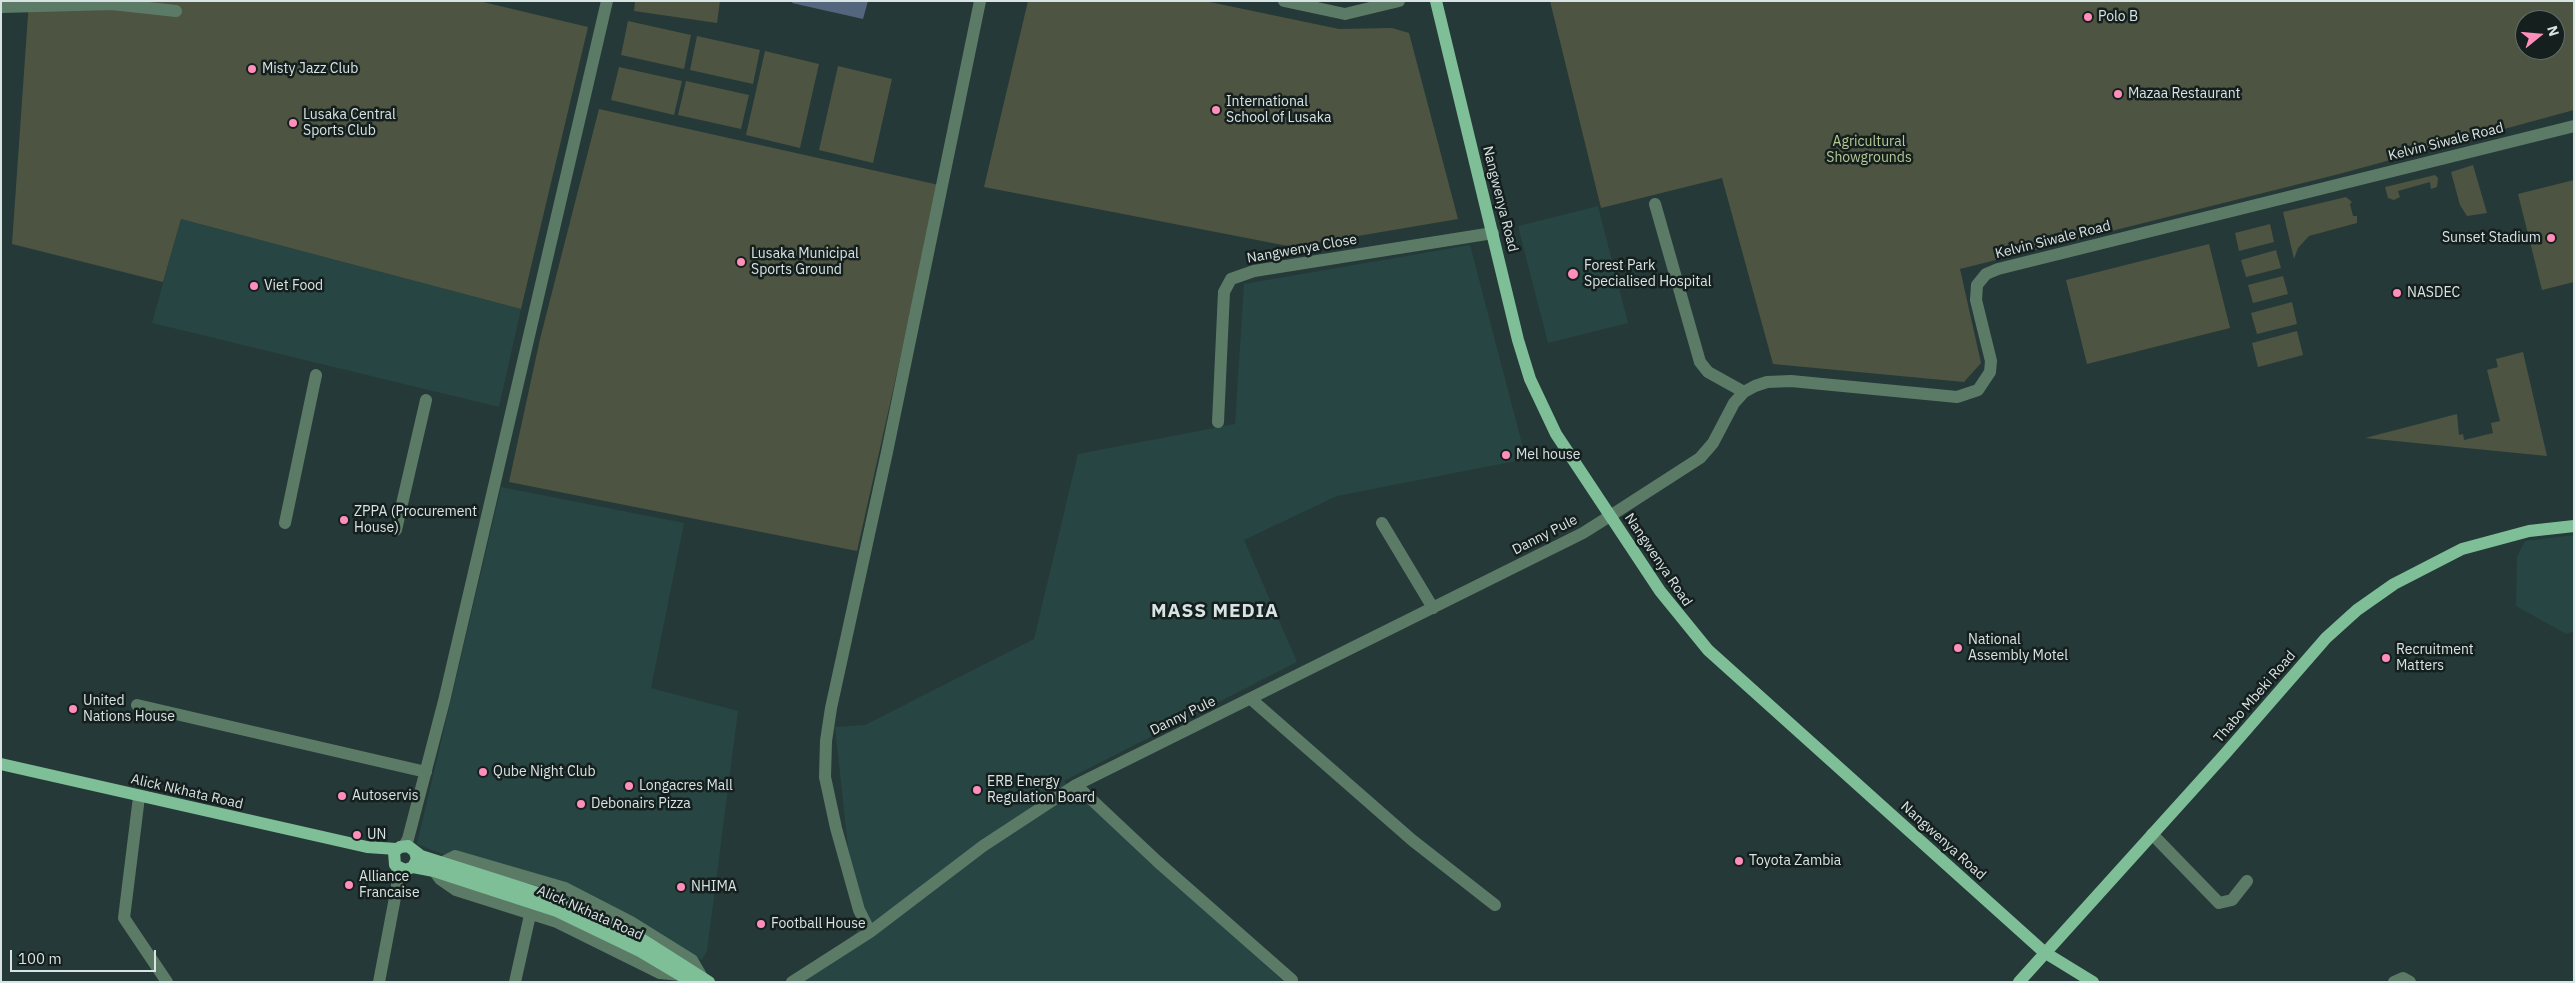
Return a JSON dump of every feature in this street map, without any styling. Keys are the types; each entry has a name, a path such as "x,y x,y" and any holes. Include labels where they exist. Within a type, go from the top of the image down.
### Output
{"main road":[{"name":"Nangwenya Road","path":"1436,1 1522,353 1542,407 1556,434 1660,591 1683,622 1708,650 2044,952 2093,982"},
{"name":"Thabo Mbeki Road","path":"2019,982 2326,638 2356,610 2394,584 2462,549 2529,531 2574,526"},
{"name":"Alick Nkhata Road","path":"1,764 367,847 407,847 439,867"},
{"name":"Alick Nkhata Road","path":"367,847 403,866 439,867 477,878 557,911 582,917 643,940 697,979"},
{"path":"407,847 417,859 403,866 393,856 407,847"},
{"name":"Alick Nkhata Road","path":"582,917 640,951 697,979"}],"street":[{"path":"407,847 511,419 606,1"},
{"path":"870,932 859,910 836,828 825,777 826,741 831,708 887,452 980,1"},
{"path":"1284,1 1345,14 1399,1"},
{"path":"1,7 112,4 176,11"},
{"name":"Kelvin Siwale Road","path":"1744,392 1755,386 1780,381 1957,397 1970,394 1978,390 1990,372 1991,361 1976,300 1977,285 1986,274 2007,267 2574,126"},
{"path":"1610,516 1700,458 1708,450 1734,403 1744,392 1708,372 1700,362 1655,204"},
{"name":"Nangwenya Close","path":"1218,422 1224,292 1231,279 1254,271 1493,233"},
{"path":"285,522 316,375"},
{"path":"396,530 426,400"},
{"name":"Danny Pule","path":"792,982 870,932 983,846 1076,786 1583,533 1610,516"},
{"path":"1382,523 1434,608"},
{"path":"1251,699 1412,840 1494,905"},
{"path":"137,706 426,772"},
{"path":"1076,786 1158,862 1292,980"},
{"path":"139,796 124,918 167,982"},
{"path":"2152,834 2219,903 2232,900 2247,881"},
{"name":"Alick Nkhata Road","path":"439,867 455,856 565,888 631,922 692,960 697,979"},
{"path":"379,982 397,887 403,866"},
{"path":"439,867 440,879 456,890 556,922 660,973 697,979"},
{"path":"515,982 530,913 540,880"},
{"path":"2394,982 2403,978 2410,982"}],"shaded area":[{"path":"793,1 868,1 863,19 792,3"},
{"name":"Forest Park Specialised Hospital","path":"1598,206 1628,323 1548,343 1518,226"},
{"path":"181,219 521,309 499,407 152,323"},
{"path":"1470,245 1526,459 1337,496 1244,540 1297,662 1064,781 1284,982 804,982 857,932 835,727 865,725 1034,639 1078,454 1235,424 1244,284"},
{"path":"501,487 684,523 651,688 738,711 707,951 702,960 619,924 417,844"},
{"path":"2574,535 2574,631 2566,634 2516,606 2517,557 2525,541"}],"green space":[{"name":"Lusaka Central Sports Club","path":"29,1 479,1 588,27 521,309 181,219 163,282 12,244"},
{"path":"635,1 720,1 717,23 634,11"},
{"name":"International School of Lusaka","path":"1028,1 1205,1 1339,29 1392,28 1409,33 1458,219 1293,247 984,187"},
{"name":"Agricultural Showgrounds","path":"1550,1 2574,1 2574,110 2339,174 1960,269 1981,363 1964,382 1773,364 1722,178 1601,208"},
{"path":"628,21 691,35 684,69 621,55"},
{"path":"697,36 760,50 753,84 690,70"},
{"path":"765,51 819,64 800,148 746,135"},
{"path":"838,66 892,79 873,163 819,150"},
{"path":"619,67 682,81 674,115 611,100"},
{"path":"686,81 749,95 741,129 678,115"},
{"name":"Lusaka Municipal Sports Ground","path":"599,109 939,185 857,551 509,482 540,339"},
{"path":"2473,165 2487,213 2467,216 2460,205 2451,172"},
{"path":"2435,175 2438,178 2437,187 2431,189 2430,182 2398,191 2400,197 2394,200 2388,198 2385,187"},
{"name":"Sunset Stadium","path":"2574,180 2574,282 2542,290 2518,194"},
{"path":"2346,197 2352,202 2350,204 2353,216 2357,216 2357,223 2309,236 2298,248 2294,259 2283,212"},
{"path":"2270,224 2274,242 2239,251 2235,233"},
{"path":"2209,244 2230,328 2087,364 2066,280"},
{"path":"2276,250 2281,268 2246,277 2241,260"},
{"path":"2283,276 2288,294 2253,303 2248,285"},
{"path":"2292,302 2297,324 2257,334 2251,313"},
{"path":"2297,331 2303,355 2258,367 2252,343"},
{"path":"2523,352 2547,456 2365,438 2457,414 2459,435 2463,434 2464,440 2493,433 2491,423 2500,421 2487,370 2498,367 2496,359"}],"place":[{"name":"Polo B","path":"2088,17"},
{"name":"Misty Jazz Club","path":"252,69"},
{"name":"Mazaa Restaurant","path":"2118,94"},
{"name":"International School of Lusaka","path":"1216,110"},
{"name":"Lusaka Central Sports Club","path":"293,123"},
{"name":"Sunset Stadium","path":"2551,238"},
{"name":"Lusaka Municipal Sports Ground","path":"741,262"},
{"name":"Forest Park Specialised Hospital","path":"1573,274"},
{"name":"Viet Food","path":"254,286"},
{"name":"NASDEC","path":"2397,293"},
{"name":"Mel house","path":"1506,455"},
{"name":"ZPPA (Procurement House)","path":"344,520"},
{"name":"National Assembly Motel","path":"1958,648"},
{"name":"Recruitment Matters","path":"2386,658"},
{"name":"United Nations House","path":"73,709"},
{"name":"Qube Night Club","path":"483,772"},
{"name":"Longacres Mall","path":"629,786"},
{"name":"ERB Energy Regulation Board","path":"977,790"},
{"name":"Autoservis","path":"342,796"},
{"name":"Debonairs Pizza","path":"581,804"},
{"name":"UN","path":"357,835"},
{"name":"Toyota Zambia","path":"1739,861"},
{"name":"Alliance Francaise","path":"349,885"},
{"name":"NHIMA","path":"681,887"},
{"name":"Football House","path":"761,924"}],"district":[{"name":"MASS MEDIA","path":"1215,612"}]}
